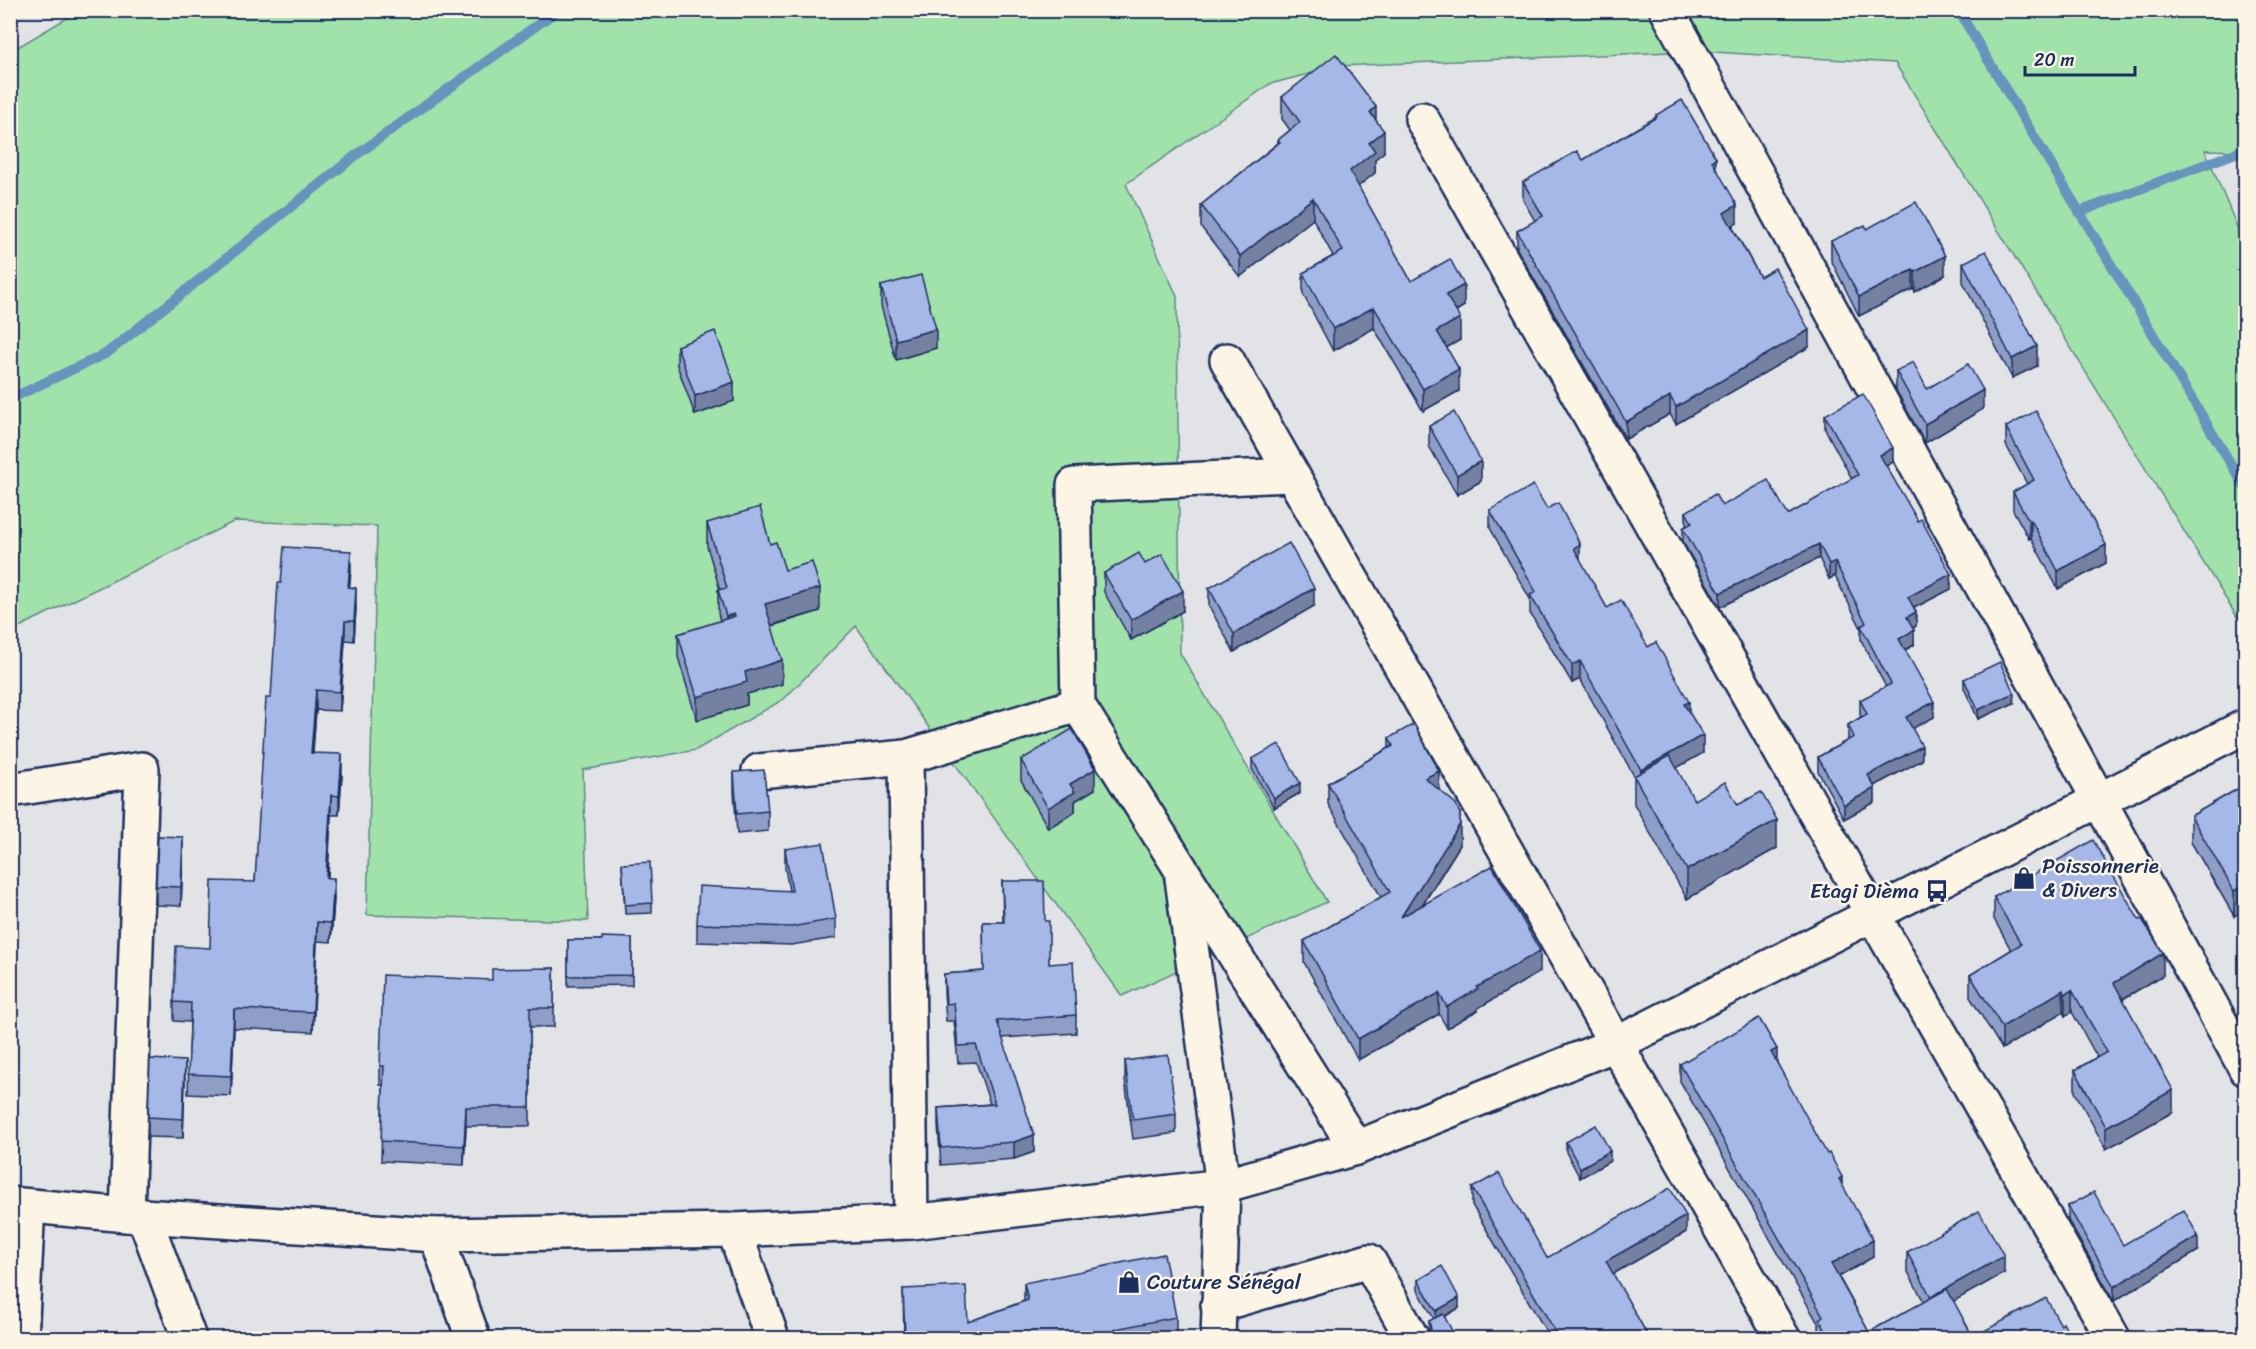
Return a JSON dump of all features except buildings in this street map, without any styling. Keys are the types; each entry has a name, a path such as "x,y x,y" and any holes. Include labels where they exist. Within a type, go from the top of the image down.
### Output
{"street":[{"path":"1667,10 2246,1069"},
{"path":"1422,119 2113,1338"},
{"path":"1227,360 1783,1338"},
{"path":"1292,475 1074,485 1078,705 1356,1148"},
{"path":"759,771 906,757 1078,705"},
{"path":"21,1338 19,1205 136,1216 435,1235 734,1230 911,1222 1223,1186 1356,1148 1616,1044 2246,726"},
{"path":"906,757 911,1222"},
{"path":"10,790 142,769 136,1216 189,1338"},
{"path":"1180,868 1223,1186 1218,1338"},
{"path":"734,1230 772,1338"},
{"path":"435,1235 473,1338"},
{"path":"1218,1305 1369,1261 1412,1338"}],"green space":[{"path":"79,11 2245,11 2245,151 2205,150 2245,246 2246,612 2237,617 1895,63 1697,51 1339,66 1270,84 1126,184 1177,296 1180,653 1327,902 1122,996 856,626 784,699 696,750 583,770 588,921 367,915 377,526 235,521 11,631 11,51"}],"waterway":[{"path":"10,399 107,353 355,156 558,10"},
{"path":"1958,10 2246,489"},
{"path":"2079,212 2246,149"}],"place":[{"name":"Poissonnerie & Divers","path":"2024,878"},
{"name":"Etagi Dièma","path":"1937,891"},
{"name":"Couture Sénégal","path":"1129,1282"}]}
